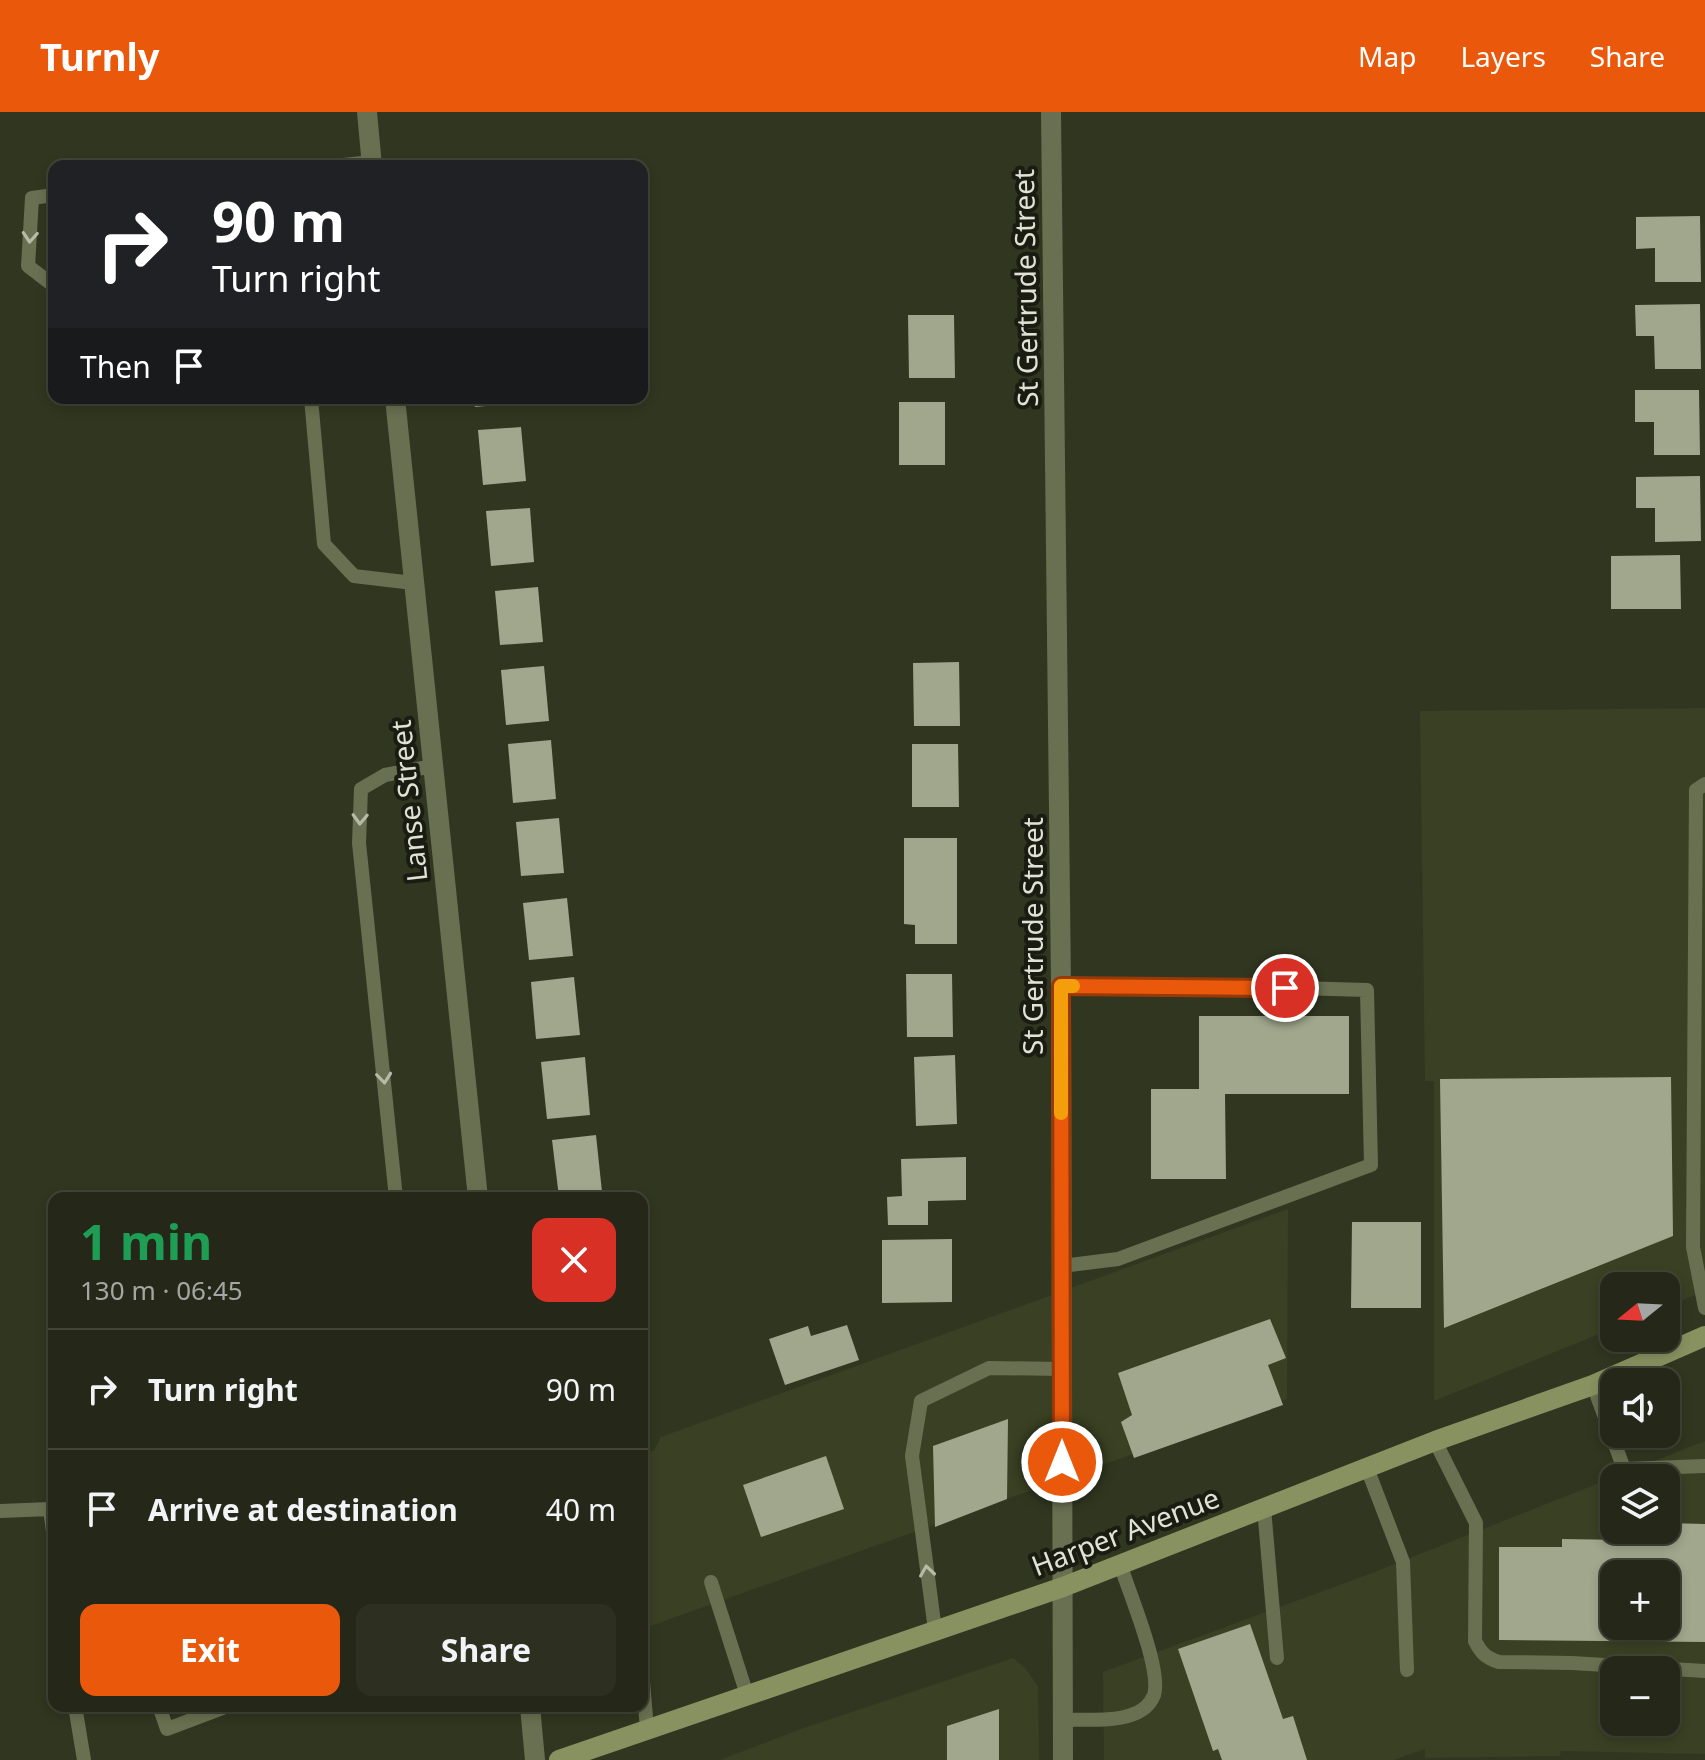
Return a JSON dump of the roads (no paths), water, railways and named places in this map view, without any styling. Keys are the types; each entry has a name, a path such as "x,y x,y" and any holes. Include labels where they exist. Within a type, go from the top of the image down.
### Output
{"main road":[{"name":"Harper Avenue","path":"559,1760 1063,1587 1435,1441 1593,1385 1705,1336"}],"street":[{"path":"367,112 372,160"},
{"name":"St Gertrude Street","path":"1051,112 1061,986 1063,1760"},
{"name":"Lanse Street","path":"396,404 477,1192"},
{"path":"531,1712 535,1760"}],"lane":[{"path":"48,196 32,198 28,266 48,281"},
{"path":"312,404 324,544 354,576 413,583"},
{"path":"395,1192 359,843 361,789 385,775 433,766"},
{"path":"1705,784 1696,790 1700,1043 1693,1247 1705,1308"},
{"path":"1061,986 1367,990 1371,1165 1118,1259 1062,1266"},
{"path":"935,1630 912,1456 921,1401 989,1368 1062,1369"},
{"path":"1593,1385 1624,1469 1705,1466"},
{"path":"1435,1441 1476,1523 1475,1641 1488,1659 1705,1671"},
{"path":"1367,1468 1403,1562 1407,1670"},
{"path":"1264,1508 1277,1658"},
{"path":"0,1511 48,1509"},
{"path":"1063,1720 1130,1716 1145,1708 1154,1695 1155,1675 1151,1657 1120,1564"},
{"path":"711,1582 747,1695"},
{"path":"76,1712 84,1760"},
{"path":"161,1712 167,1729 212,1712"},
{"path":"646,1712 647,1729"}]}
